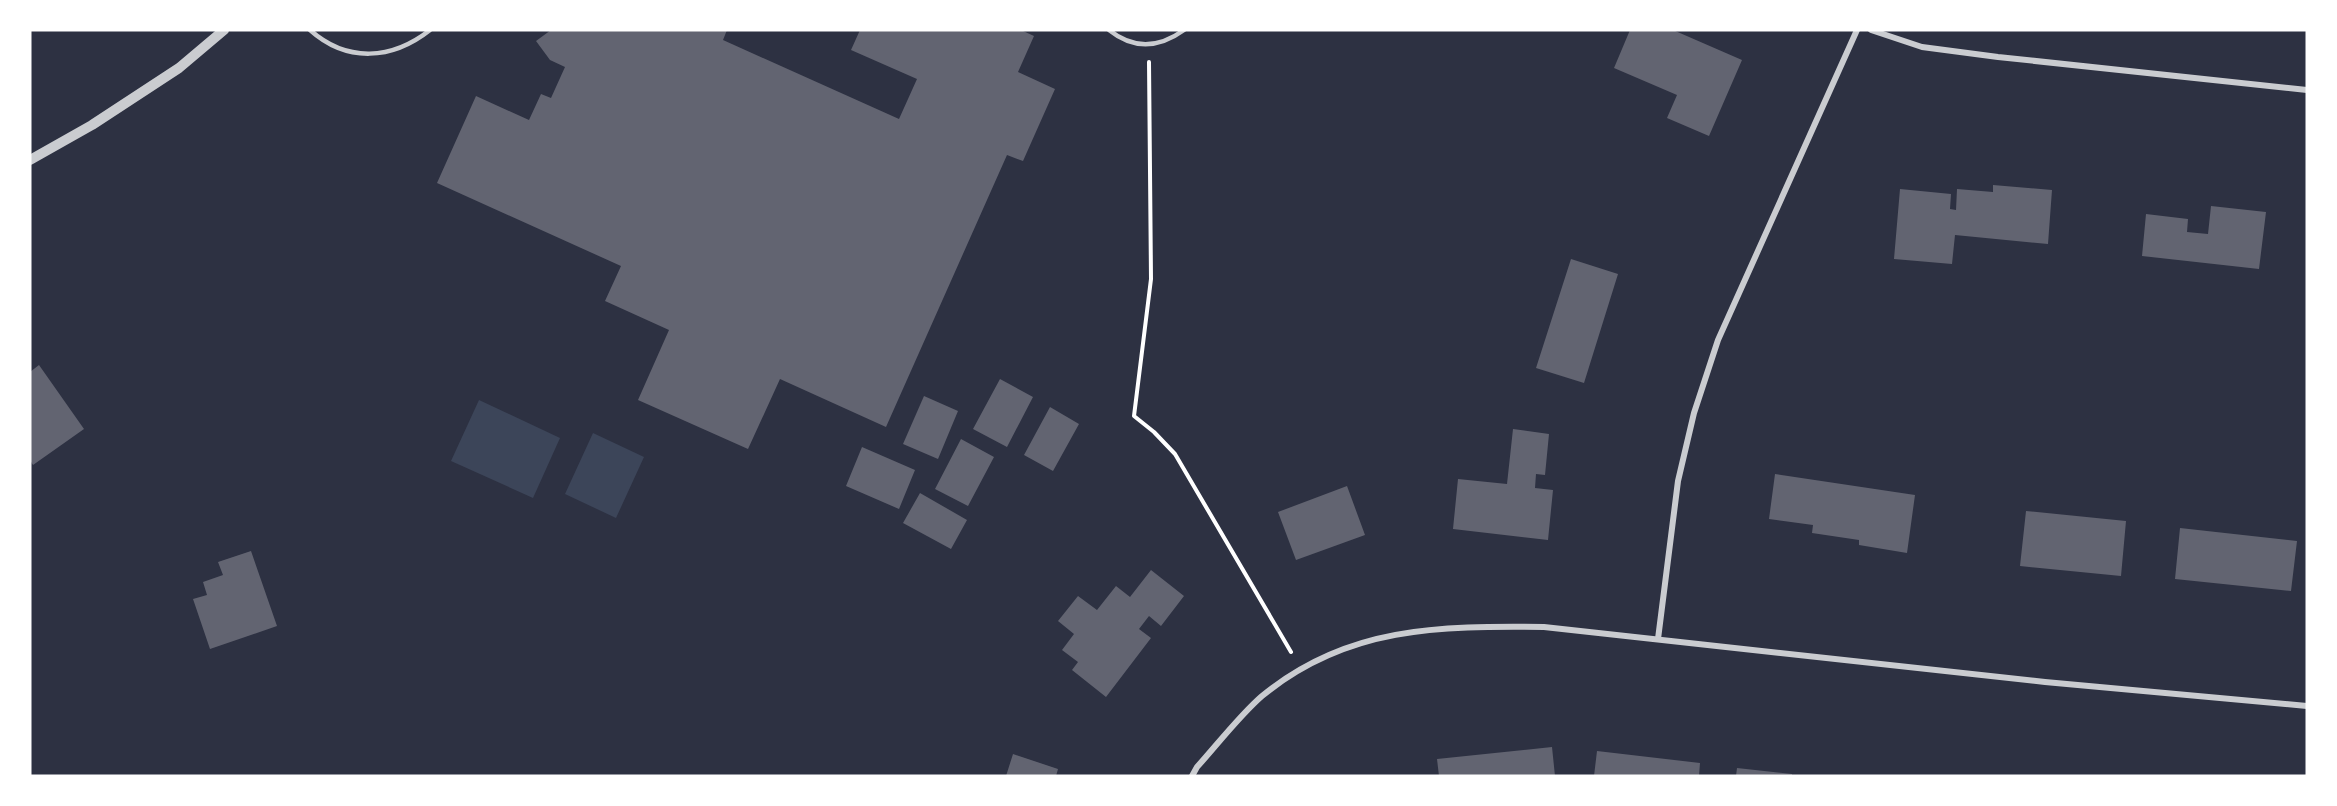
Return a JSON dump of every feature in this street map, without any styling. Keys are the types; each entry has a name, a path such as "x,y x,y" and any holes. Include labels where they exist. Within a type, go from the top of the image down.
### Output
{"street":[{"path":"30,160 92,124 178,68 224,30"},
{"path":"1658,639 1678,481 1694,413 1718,340 1857,30"},
{"path":"1871,30 1922,46 1998,57 2307,90"},
{"path":"1192,776 1197,767 1260,697 1300,669 1346,647 1388,635 1476,627 1544,627 2044,682 2307,706"}],"lane":[{"path":"310,30 321,40 353,54 383,53 413,43 430,30"},
{"path":"1109,30 1120,38 1139,45 1168,40 1184,30"}],"path":[{"path":"1149,44 1151,279 1134,416 1154,432 1175,454 1300,669"}],"shaded area":[{"path":"479,400 560,438 533,498 451,461"},
{"path":"593,433 644,457 616,518 565,494"}],"building":[{"path":"551,30 727,30 723,40 899,119 917,79 851,50 860,30 1021,30 1034,36 1018,72 1055,89 1023,161 1007,155 886,427 780,379 748,449 638,400 669,330 605,301 621,266 437,183 476,96 529,120 541,94 551,98 565,67 550,60 536,41"},
{"path":"1630,30 1673,30 1742,60 1709,136 1667,118 1677,95 1614,68"},
{"path":"1993,185 2052,190 2048,244 1955,235 1952,264 1894,259 1900,189 1951,194 1950,209 1956,210 1957,189 1993,192"},
{"path":"2211,206 2266,212 2259,269 2142,256 2146,214 2188,219 2187,232 2208,234"},
{"path":"1571,259 1618,274 1584,383 1536,368"},
{"path":"39,365 84,429 33,465 30,460 30,372"},
{"path":"1000,379 1033,397 1007,447 973,429"},
{"path":"924,396 958,411 938,459 903,444"},
{"path":"1050,407 1079,424 1053,471 1024,455"},
{"path":"1513,429 1549,434 1545,475 1536,474 1535,488 1553,490 1548,540 1453,529 1458,479 1507,484"},
{"path":"961,439 994,457 968,506 935,489"},
{"path":"862,447 915,470 899,509 846,486"},
{"path":"1775,474 1915,495 1907,553 1859,545 1859,540 1812,533 1813,525 1769,519"},
{"path":"1347,486 1365,535 1296,560 1278,512"},
{"path":"920,493 967,520 951,549 903,523"},
{"path":"2026,511 2126,521 2121,576 2020,566"},
{"path":"2180,528 2297,541 2291,591 2175,579"},
{"path":"251,551 277,626 210,649 193,599 207,595 203,582 223,575 218,562"},
{"path":"1151,570 1184,596 1161,626 1149,616 1139,629 1151,638 1106,697 1072,670 1078,662 1062,650 1074,634 1058,621 1078,596 1097,610 1116,586 1130,597"},
{"path":"1552,747 1555,776 1439,776 1437,759"},
{"path":"1597,751 1700,763 1699,776 1594,776"},
{"path":"1013,754 1058,769 1056,776 1006,776"},
{"path":"1737,768 1792,774 1792,776 1736,776"}]}
